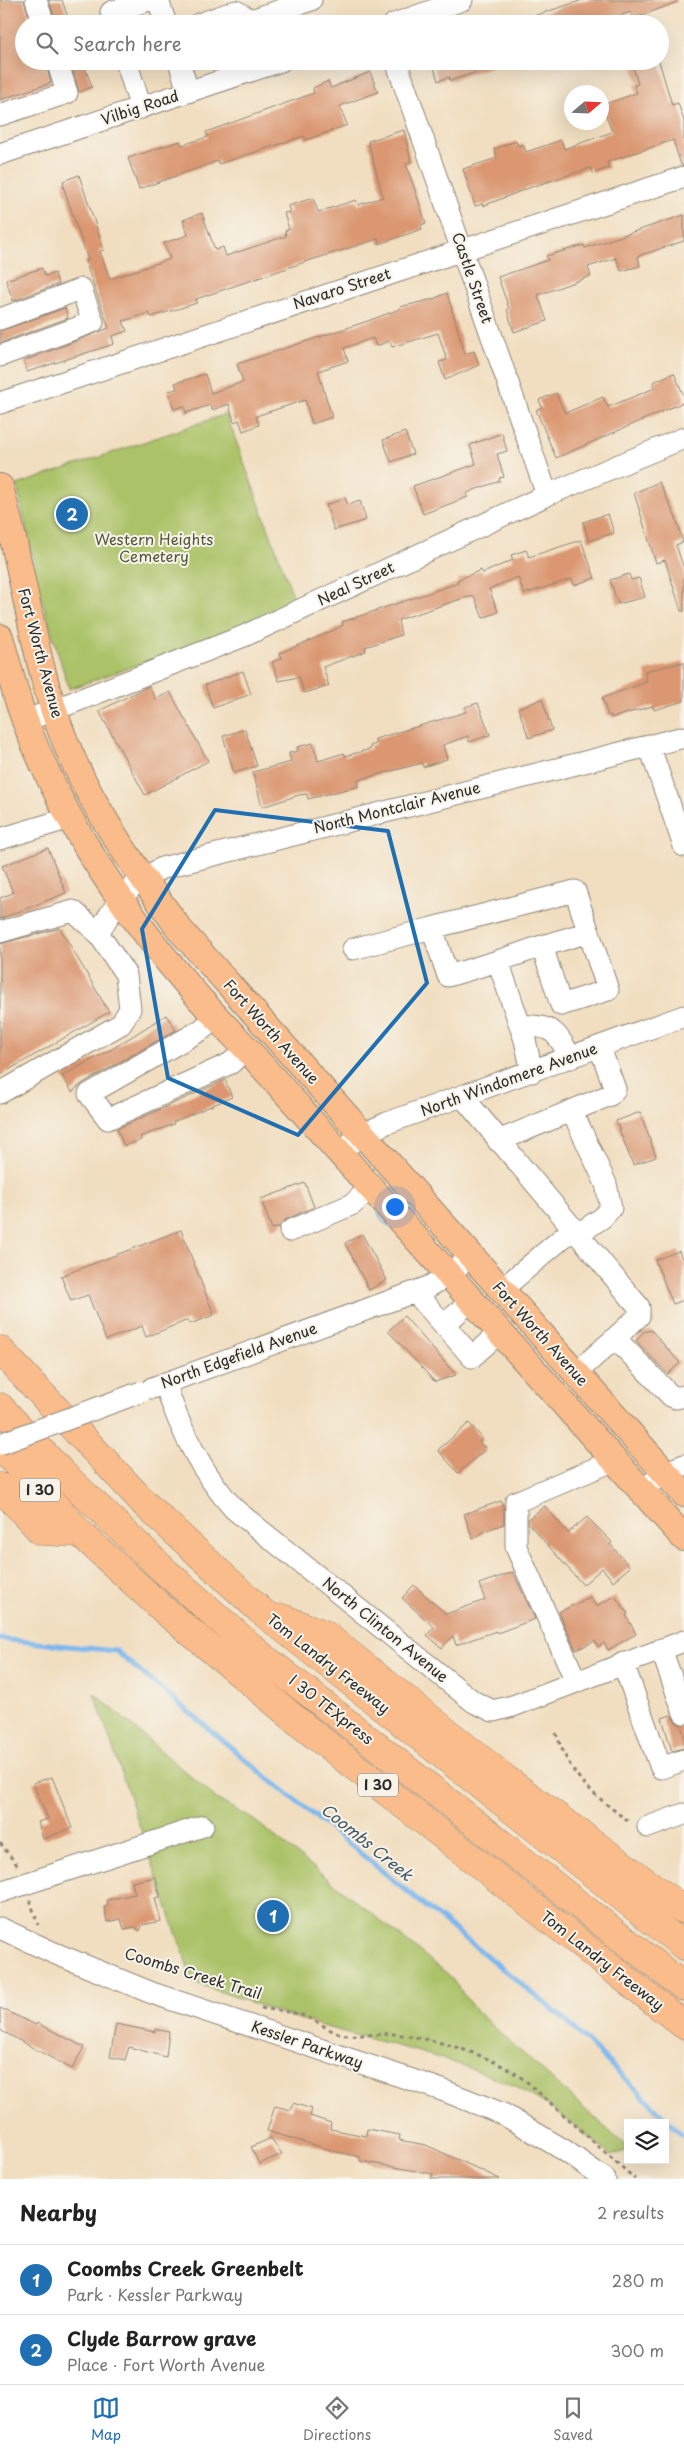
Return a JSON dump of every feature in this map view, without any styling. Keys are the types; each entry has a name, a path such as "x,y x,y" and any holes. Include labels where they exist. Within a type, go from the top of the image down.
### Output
{"highway":[{"name":"Tom Landry Freeway","path":"0,1350 147,1506 260,1610 684,1946"},
{"name":"I 30 TEXpress","path":"0,1407 62,1473 139,1546 258,1653 684,1988"},
{"name":"Tom Landry Freeway","path":"0,1445 80,1533 164,1610 307,1729 684,2025"},
{"path":"0,1487 42,1531 80,1533"},
{"path":"260,1610 324,1634 507,1780 684,1910"}],"main road":[{"name":"Fort Worth Avenue","path":"0,487 37,653 53,710 74,761 97,807 126,857 181,931 470,1256 576,1373 674,1469 684,1494"},
{"name":"Fort Worth Avenue","path":"0,637 25,721 54,789 94,861 119,898 216,1018 246,1048 684,1538"},
{"path":"216,1018 239,997"}],"street":[{"path":"36,0 41,15"},
{"path":"111,12 149,0"},
{"path":"158,0 163,15"},
{"path":"266,15 311,0"},
{"path":"420,15 462,0"},
{"path":"225,15 236,11 243,15"},
{"path":"0,115 67,93 60,70"},
{"path":"129,70 141,108"},
{"path":"181,70 188,92"},
{"name":"Vilbig Road","path":"0,154 254,70"},
{"name":"Castle Street","path":"399,70 547,495"},
{"name":"Navaro Street","path":"0,403 684,177"},
{"path":"0,319 81,289 93,322 0,356"},
{"name":"Neal Street","path":"25,721 244,636 547,495 684,438"},
{"name":"North Montclair Avenue","path":"98,933 119,898 142,878 162,868 234,848 684,737"},
{"path":"649,745 684,846"},
{"path":"0,839 70,818"},
{"path":"353,949 575,891 608,990 561,1005 542,946"},
{"path":"0,932 73,911 98,933 126,976 130,1009 121,1024 0,1094"},
{"path":"432,928 448,976 589,932"},
{"path":"498,960 520,1025 532,1072"},
{"name":"North Windomere Avenue","path":"339,1152 363,1134 684,1016"},
{"path":"216,1018 201,1030 90,1094 108,1120 231,1063 246,1048"},
{"path":"520,1025 545,1027 560,1039 570,1058"},
{"path":"498,1141 610,1095 615,1089 600,1048"},
{"path":"463,1097 639,1307 639,1316 576,1373"},
{"path":"501,1290 576,1232 602,1218 610,1208 606,1184 572,1111"},
{"path":"290,1231 353,1204 371,1187"},
{"name":"North Edgefield Avenue","path":"0,1445 428,1287 449,1274 470,1256"},
{"path":"415,1292 472,1357 500,1332"},
{"path":"444,1325 472,1300"},
{"path":"615,1338 671,1396 681,1398 684,1396"},
{"name":"North Clinton Avenue","path":"166,1383 175,1415 195,1457 214,1487 234,1509 474,1702 493,1711 513,1706 684,1641"},
{"path":"576,1681 516,1548 516,1502 615,1460"},
{"path":"642,1491 674,1469"},
{"path":"661,1649 684,1712"},
{"path":"623,1663 661,1768 684,1760"},
{"path":"648,1827 684,1814"},
{"path":"0,1892 204,1826"},
{"name":"Kessler Parkway","path":"0,1928 54,1953 152,1993 442,2090 503,2114 564,2150 605,2179"}],"path":[{"path":"556,1733 569,1766 578,1779 634,1826 645,1819 648,1827"},
{"path":"0,1843 22,1873"},
{"path":"30,1898 34,1916 41,1929"},
{"name":"Coombs Creek Trail","path":"258,2008 290,2011 310,2018 336,2032 348,2035 393,2034 427,2040 495,2063 516,2073 527,2082 635,2179"}],"highlighted area":[{"path":"215,810 388,831 427,983 298,1135 168,1078 142,929"}],"green space":[{"name":"Western Heights Cemetery","path":"226,414 294,598 243,627 69,689 39,591 17,485"},
{"path":"94,1693 218,1800 254,1820 449,1975 475,2010 624,2144 624,2151 611,2156 543,2102 479,2072 452,2062 297,2018 193,1982"}],"building":[{"path":"0,0 24,0 28,15 15,15 15,70 47,70 51,83 0,100"},
{"path":"49,0 62,0 67,15 53,15"},
{"path":"583,0 677,0 677,2 643,15 632,15 631,12 621,15 537,15"},
{"path":"73,70 86,70 92,87 79,92"},
{"path":"435,70 482,70 450,81 449,77 438,81"},
{"path":"634,70 662,70 672,105 678,103 684,121 684,165 681,165 673,140 607,162 609,168 593,173 591,168 531,187 483,206 483,204 475,206 463,169 497,158 494,149 516,141 518,146 523,144 526,152 561,140 564,149 612,132 609,124 609,103 637,93 634,85 638,84"},
{"path":"370,72 378,92 340,106 347,125 306,140 304,136 219,164 218,161 139,189 128,158 180,141 182,145 208,137 206,132 314,93 313,88 328,81 331,88"},
{"path":"404,130 411,162 406,164 426,223 421,225 422,229 379,244 378,239 305,262 196,299 197,303 151,317 149,313 123,321 127,331 112,336 114,344 27,372 24,361 109,328 85,261 88,260 63,186 63,181 79,175 104,250 100,251 110,279 170,259 164,243 188,235 183,220 202,213 215,250 223,247 226,256 286,236 285,231 289,229 284,213 290,212 288,206 313,198 318,212 356,200 358,205 383,197 368,141"},
{"path":"684,215 684,241 638,256 640,266 621,271 616,258 588,267 591,276 538,295 547,321 514,332 507,310 509,309 498,277 548,260 546,256 584,245 585,248"},
{"path":"42,268 45,276 55,273 58,284 13,301 6,280"},
{"path":"447,293 465,354 474,351 479,365 445,380 439,362 447,360 438,333 392,347 390,341 376,346 373,338 344,348 348,361 318,371 332,417 312,424 305,400 256,416 259,425 243,431 239,420 234,422 229,404 212,410 210,405 186,413 184,406 174,409 168,391 177,389 175,383 205,374 211,393 243,382 237,364 365,322 400,309 400,307 433,299"},
{"path":"65,308 68,318 0,343 0,331"},
{"path":"674,373 684,396 684,402 556,458 536,410 542,407 539,400 556,393 565,413 603,397 608,407 655,388 653,382"},
{"path":"405,432 413,454 391,462 383,440"},
{"path":"502,433 507,451 497,454 504,477 499,478 500,481 466,494 468,497 423,514 413,486 476,464 470,445"},
{"path":"659,482 676,518 683,542 676,545 684,569 684,611 681,611 665,560 656,563 634,493"},
{"path":"345,498 348,505 360,501 366,520 334,530 326,505"},
{"path":"608,514 614,533 589,541 583,522"},
{"path":"581,540 595,578 574,585 572,579 524,594 518,577 489,589 498,612 483,618 474,596 398,620 401,635 365,647 366,651 323,667 329,686 304,693 299,677 279,681 272,662 282,658 280,653 332,631 343,625 342,622 458,583 457,580 481,570 483,573 513,560 511,555 526,550 529,557"},
{"path":"629,574 631,580 639,578 645,597 618,604 610,580"},
{"path":"684,662 684,701 654,710 653,706 611,718 611,715 608,716 602,698 647,682 645,671"},
{"path":"243,671 251,694 213,708 205,685"},
{"path":"149,686 156,699 170,692 208,761 145,795 99,711"},
{"path":"542,699 552,730 529,738 518,708"},
{"path":"478,703 490,735 469,742 468,736 443,745 447,759 423,767 422,763 358,780 359,786 308,799 307,794 299,795 262,807 253,772 291,762 289,753 298,751 297,747 313,743 318,761 344,753 345,756 371,749 370,746 376,744 375,739 466,712 465,707"},
{"path":"245,729 257,766 234,773 223,736"},
{"path":"48,848 66,893 0,919 0,898 13,893 2,866"},
{"path":"60,928 109,1012 0,1075 0,944"},
{"path":"166,1015 176,1030 83,1083 72,1092 62,1076 112,1049"},
{"path":"225,1080 232,1097 173,1122 174,1124 140,1137 141,1140 124,1146 117,1129"},
{"path":"640,1112 656,1157 633,1165 616,1121"},
{"path":"305,1183 314,1207 285,1220 279,1227 272,1229 261,1199"},
{"path":"181,1230 214,1315 190,1324 188,1320 146,1337 142,1326 106,1340 88,1295 71,1301 61,1276"},
{"path":"362,1234 387,1280 369,1290 345,1243"},
{"path":"679,1251 684,1264 684,1300 673,1304 655,1260"},
{"path":"404,1316 456,1375 435,1382 388,1331"},
{"path":"651,1330 680,1363 668,1374 636,1341 643,1332"},
{"path":"469,1423 483,1439 479,1442 486,1449 458,1473 438,1450"},
{"path":"501,1501 504,1509 504,1524 487,1530 473,1539 464,1514"},
{"path":"545,1506 568,1533 587,1517 612,1542 610,1544 630,1567 613,1581 602,1568 583,1585 528,1523 528,1519"},
{"path":"513,1572 535,1619 456,1645 453,1636 442,1648 427,1635 434,1627 402,1598 414,1585 446,1614 485,1600 479,1584"},
{"path":"615,1596 628,1614 626,1615 636,1634 608,1650 604,1643 598,1647 595,1641 576,1650 559,1612 590,1597 596,1606"},
{"path":"671,1715 681,1725 684,1735 684,1748 672,1751 662,1718"},
{"path":"52,1777 72,1828 43,1839 38,1822 48,1819 33,1783"},
{"path":"156,1877 160,1897 155,1898 161,1921 142,1925 140,1931 135,1927 124,1929 121,1919 107,1922 104,1907 108,1906 107,1900 135,1894 132,1882"},
{"path":"0,2008 36,2025 37,2023 84,2047 72,2069 0,2030"},
{"path":"116,2024 155,2032 155,2029 169,2032 166,2057 129,2047 125,2060 110,2057"},
{"path":"293,2103 312,2109 310,2116 331,2123 330,2129 366,2136 367,2129 400,2135 399,2140 426,2145 500,2179 431,2179 433,2174 360,2161 360,2157 267,2131 275,2106 291,2110"},
{"path":"271,2138 282,2154 259,2164 251,2147"}],"waterway":[{"name":"Coombs Creek","path":"0,1639 116,1651 258,1770 563,2018 684,2136"}],"place":[{"name":"Clyde Barrow grave","path":"72,514"},
{"name":"Coombs Creek Greenbelt","path":"273,1916"}]}
